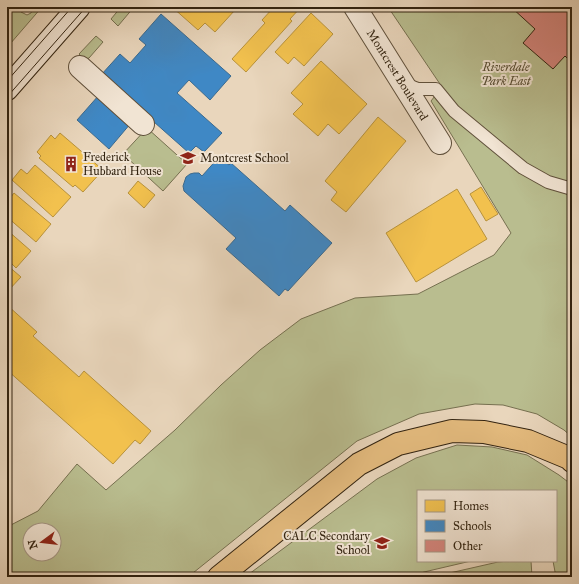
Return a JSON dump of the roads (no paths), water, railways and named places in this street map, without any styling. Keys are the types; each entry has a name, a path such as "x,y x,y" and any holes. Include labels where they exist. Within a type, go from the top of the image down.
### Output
{"highway":[{"path":"219,577 359,464 398,444 452,431 484,432 528,441 569,458 572,461"}],"street":[{"path":"7,89 79,7"},
{"name":"Montcrest Boulevard","path":"355,7 440,143"},
{"path":"80,67 144,124"}],"lane":[{"path":"402,82 418,89 436,89 454,110 523,168 548,182 572,189"}],"tram line":[{"path":"7,81 72,7"},
{"path":"7,97 86,7"}],"place":[{"name":"Montcrest School","path":"188,158"},
{"name":"Frederick Hubbard House","path":"71,164"},
{"name":"CALC Secondary School","path":"382,543"}],"park label":[{"name":"Riverdale Park East","path":"506,74"}]}
